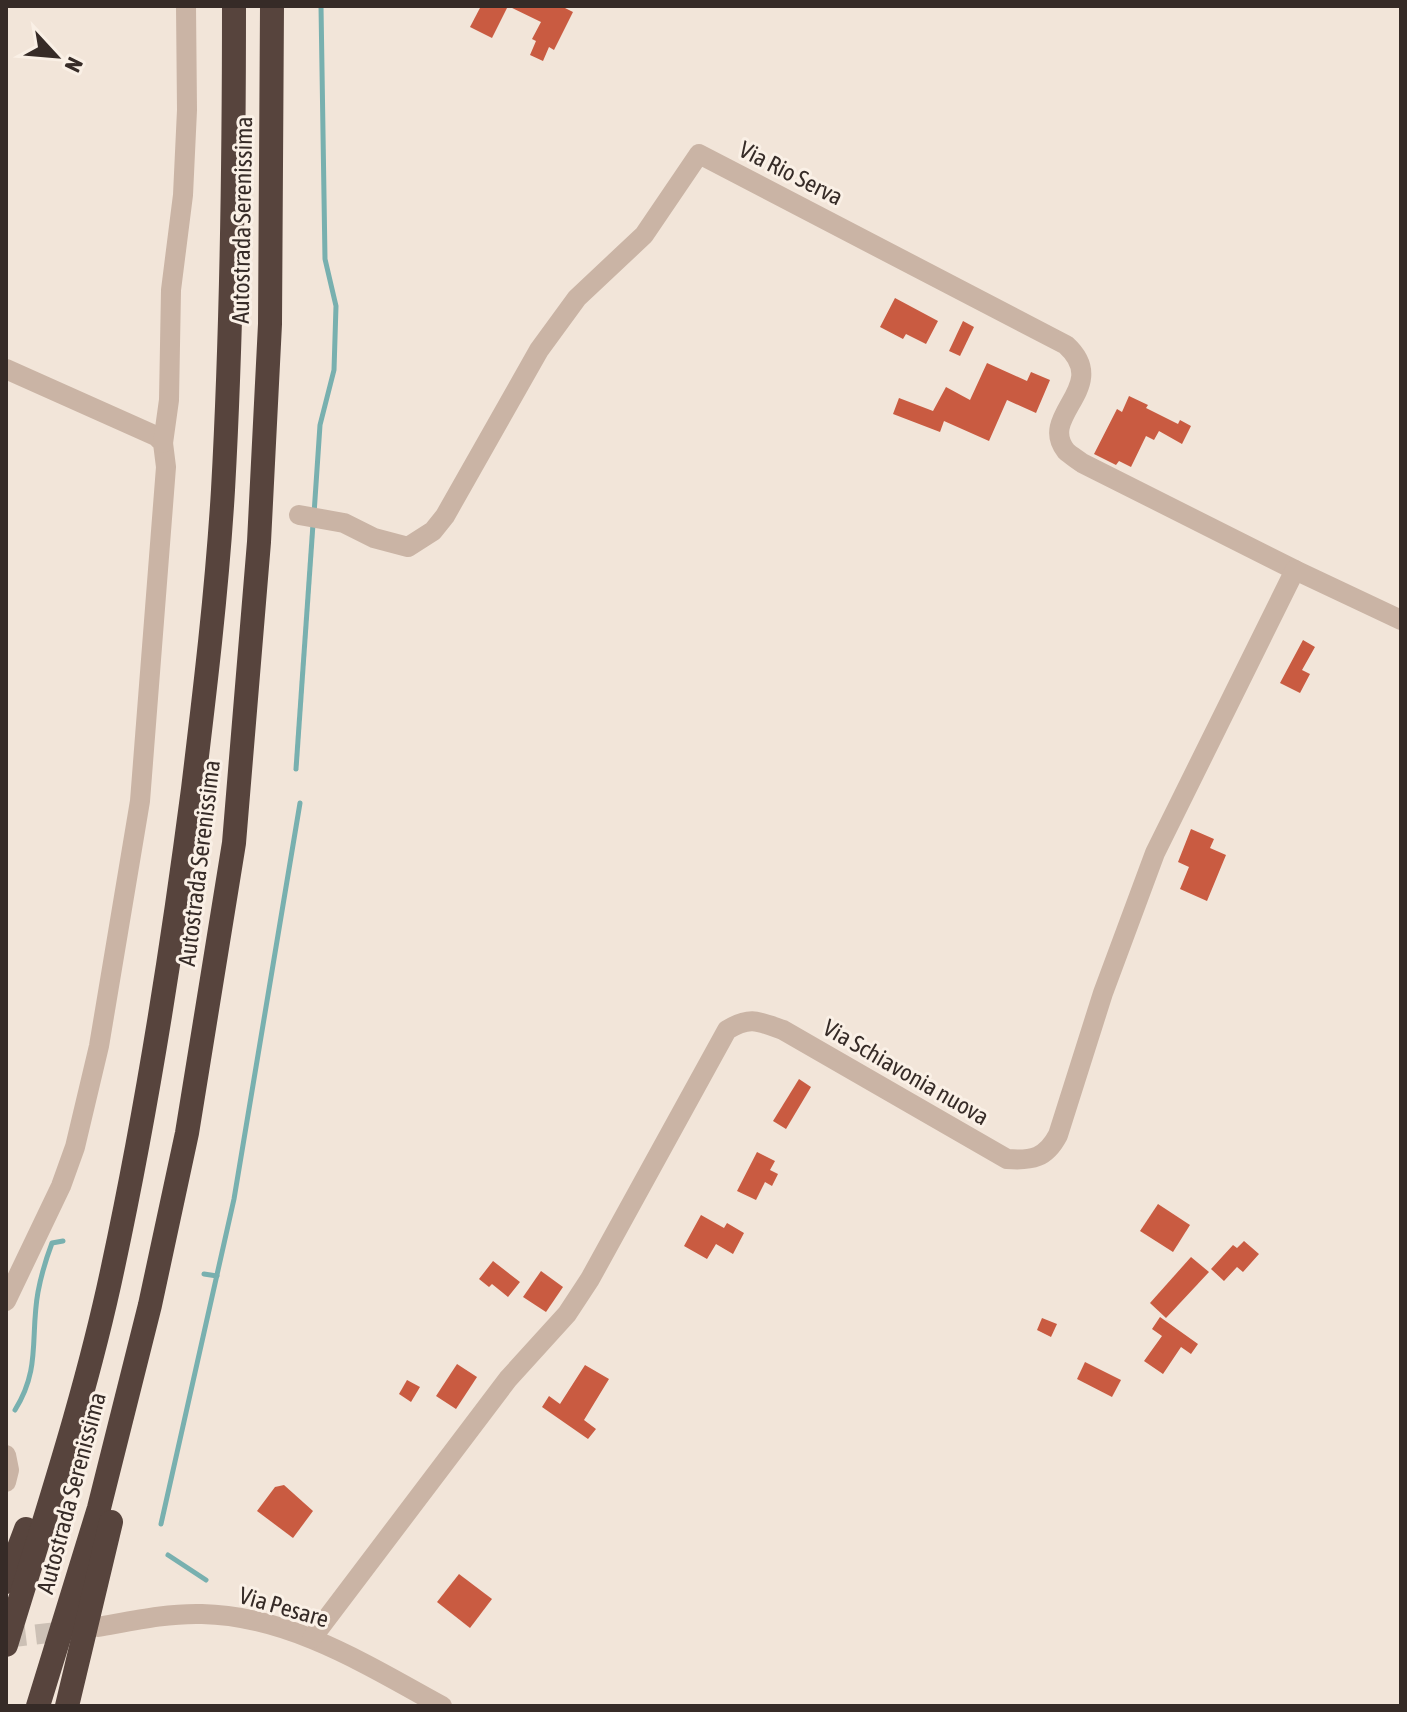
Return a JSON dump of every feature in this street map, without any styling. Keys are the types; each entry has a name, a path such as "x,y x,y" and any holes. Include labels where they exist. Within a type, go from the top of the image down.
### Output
{"highway":[{"name":"Autostrada Serenissima","path":"6,1645 90,1360 113,1270 155,1053 175,929 208,665 223,491 230,304 234,6"},
{"name":"Autostrada Serenissima","path":"38,1706 99,1508 150,1305 187,1133 234,843 259,542 270,324 272,6"},
{"path":"67,1706 147,1373 150,1305"},
{"path":"6,1582 27,1528 65,1398 90,1360"}],"street":[{"path":"6,1301 61,1186 75,1147 111,981 140,801 166,478 163,443 169,400 171,290 183,195 187,110 186,6"},
{"name":"Via Rio Serva","path":"310,517 344,523 374,538 408,547 433,531 445,516 539,350 577,298 644,235 699,154 1066,345 1077,356 1083,369 1079,386 1061,422 1061,439 1066,451 1082,463 1295,570"},
{"path":"6,369 144,430 163,443"},
{"path":"1295,570 1401,620"},
{"name":"Via Schiavonia nuova","path":"312,1638 508,1379 567,1314 590,1279 727,1030 742,1021 758,1020 783,1030 1007,1159 1027,1161 1041,1157 1051,1149 1103,993 1155,853 1295,570"},
{"path":"6,1455 9,1470 6,1482"},
{"name":"Via Pesare","path":"98,1627 164,1615 231,1617 312,1638 442,1706"}],"building":[{"path":"481,6 508,6 492,38 470,27"},
{"path":"508,6 561,6 573,12 554,50 549,47 543,61 530,55 536,41 532,39 541,22"},
{"path":"895,298 938,321 926,344 906,334 903,339 880,327"},
{"path":"963,321 974,327 960,356 949,351"},
{"path":"987,363 1027,381 1031,372 1050,380 1036,413 1007,400 989,441 944,421 940,432 893,414 899,398 933,411 946,387 970,400"},
{"path":"1129,396 1178,424 1180,420 1191,426 1182,444 1159,431 1154,440 1146,436 1131,467 1119,461 1116,465 1094,454 1117,409 1122,412"},
{"path":"1303,640 1315,647 1302,670 1310,674 1300,693 1280,683"},
{"path":"1191,829 1214,839 1210,848 1226,855 1207,901 1180,889 1189,867 1178,862"},
{"path":"799,1079 811,1087 786,1129 773,1121"},
{"path":"757,1152 775,1161 770,1170 778,1174 772,1186 765,1182 756,1200 737,1191"},
{"path":"1158,1204 1190,1225 1173,1252 1140,1231"},
{"path":"701,1215 724,1228 727,1223 744,1233 733,1254 716,1244 707,1259 684,1246"},
{"path":"1244,1241 1259,1254 1243,1272 1237,1267 1224,1281 1211,1269 1233,1245 1237,1248"},
{"path":"1191,1257 1209,1272 1166,1318 1150,1303"},
{"path":"493,1261 520,1282 508,1297 492,1284 489,1287 479,1279"},
{"path":"541,1271 563,1287 546,1312 523,1297"},
{"path":"1160,1317 1198,1344 1191,1354 1181,1347 1163,1374 1144,1361 1162,1336 1152,1329"},
{"path":"1042,1318 1057,1324 1051,1337 1037,1330"},
{"path":"1085,1362 1121,1380 1112,1397 1077,1379"},
{"path":"457,1364 477,1377 456,1409 436,1396"},
{"path":"585,1365 609,1379 584,1420 596,1429 588,1439 542,1407 549,1396 560,1404"},
{"path":"407,1380 420,1387 411,1402 399,1394"},
{"path":"284,1485 313,1511 293,1538 257,1511 275,1487"},
{"path":"459,1574 492,1599 470,1628 437,1602"}],"waterway":[{"path":"314,514 320,425 334,370 336,306 325,259 321,6"},
{"path":"296,769 313,524"},
{"path":"161,1524 234,1199 300,803"},
{"path":"15,1410 32,1366 36,1308 44,1268 52,1243 63,1241"},
{"path":"204,1274 217,1276"},
{"path":"168,1555 206,1580"}],"tunnel":[{"path":"6,1638 74,1630"}]}
